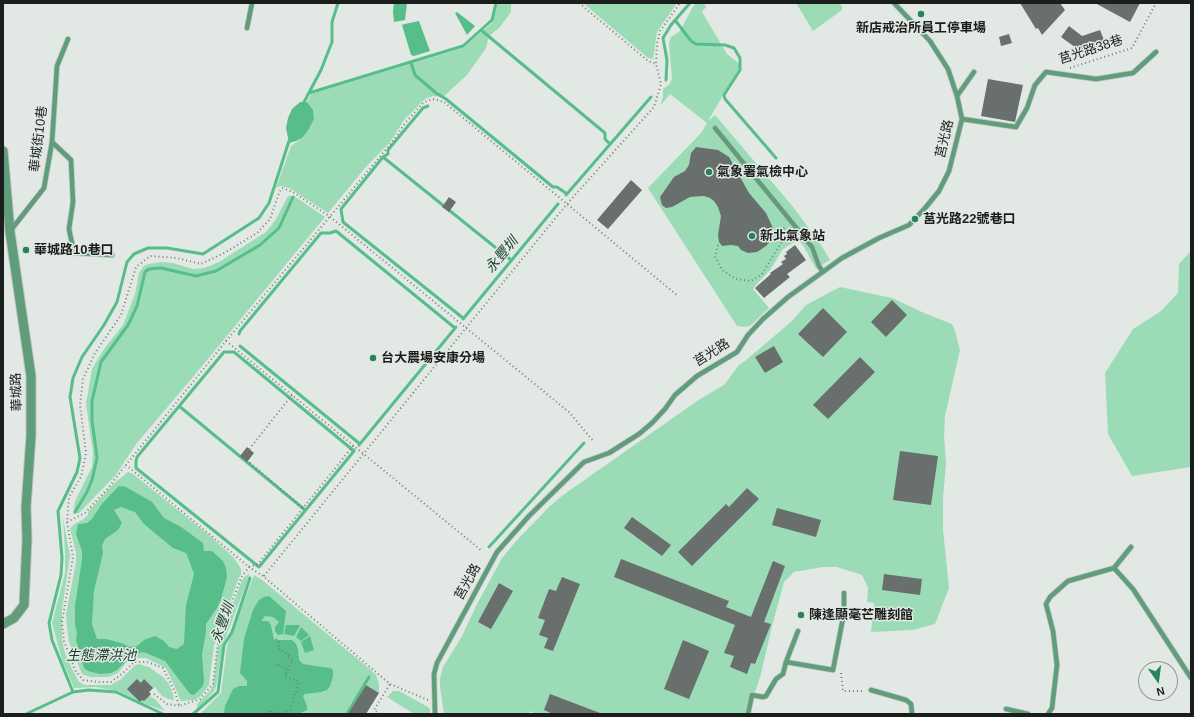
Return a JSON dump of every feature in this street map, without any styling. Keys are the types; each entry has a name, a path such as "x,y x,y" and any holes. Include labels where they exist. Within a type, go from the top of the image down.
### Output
{"street":[{"name":"華城路","path":"3,151 10,232 31,376 31,436 26,507 27,539 24,604 14,618 3,624"}],"lane":[{"path":"247,28 252,3"},
{"name":"莒光路","path":"435,714 434,674 437,663 497,552 529,516 584,462 610,453 639,434 665,409 675,395 697,376 737,352 748,335 763,319 788,298 842,258 879,238 909,226 939,191 949,171 962,120 957,96 948,69 930,41 894,3"},
{"name":"華城街10巷","path":"10,232 44,188 52,142 56,66 68,39"},
{"name":"莒光路38巷","path":"962,120 1016,128 1027,108 1035,85 1046,72 1096,79 1133,73 1156,52"},
{"path":"957,96 974,72"},
{"path":"715,128 812,247 819,266 823,272"},
{"path":"52,142 71,160 73,202 69,229 74,253 112,255"},
{"path":"1048,714 1052,708 1056,665 1054,631 1046,604 1050,597 1068,581 1114,568 1131,547"},
{"path":"1114,568 1133,589 1191,678"},
{"path":"786,662 832,670 844,613 844,593"},
{"path":"748,714 752,695 763,697 766,696 776,679 783,674 798,631"},
{"path":"871,690 906,700 911,704 912,714"},
{"path":"1006,709 1028,714"}],"path":[{"path":"580,3 648,61 656,64"},
{"path":"263,576 567,204 654,107 661,84 656,64 657,44 660,31 680,3"},
{"name":"莒光路38巷","path":"1054,73 1132,48 1156,3"},
{"path":"434,702 390,684 263,576 249,567 126,465 329,216 393,141 415,112 424,102 433,98 444,102 678,296"},
{"path":"179,706 163,668 147,662 134,662 111,682 82,680 74,670 64,641 62,622 72,557 67,522 69,497 80,477 86,453 80,405 83,378 95,354 121,315 136,266 150,256 177,258 201,264 226,252 257,233 270,219 278,193 282,188 293,192 329,216 569,412 594,442"},
{"path":"718,245 715,258 722,270 736,279 751,280 762,274 782,243 782,229 791,222"},
{"path":"226,341 482,551"},
{"path":"292,395 243,457 303,508"},
{"path":"154,694 166,704 179,706 200,699 213,684 219,634 242,576 249,567 258,564 353,446"},
{"path":"67,522 85,513 109,487 124,467"},
{"path":"271,710 277,714 290,711 299,682 285,676 293,660 288,657 289,655 278,648 280,644 276,639"},
{"path":"276,666 277,664 288,670"},
{"path":"832,670 840,671 843,691 871,690"},
{"path":"380,714 374,710 390,684"}],"shaded area":[{"path":"497,3 511,3 511,12 499,28 489,36 486,48 467,75 443,97 433,96 425,99 404,120 391,141 365,168 328,213 289,188 280,186 276,188 291,146 302,138 313,110 307,102 311,94 463,48 492,23"},
{"path":"583,3 677,3 657,32 653,59 648,58"},
{"path":"695,3 704,3 706,7 702,12 727,54 741,65 708,121 715,115 794,208 819,242 830,260 816,269 803,245 798,240 783,249 770,270 753,289 769,308 750,326 744,327 737,326 648,188 701,133 707,123 670,94 660,106 663,97 663,89 669,85 672,79 669,43 671,37 680,31"},
{"path":"796,3 839,3 842,6 842,10 813,31"},
{"path":"288,196 294,196 325,217 137,443 115,476 79,513 73,514 75,501 92,467 93,452 86,404 92,369 104,349 123,325 135,294 139,273 144,266 160,262 173,263 193,269 204,268 219,262 266,232 276,219"},
{"path":"1191,251 1191,467 1132,476 1108,434 1105,373 1133,329 1161,311 1178,293 1179,264"},
{"path":"840,287 892,298 952,324 955,331 960,350 945,416 944,435 946,464 943,498 943,530 949,588 935,624 913,630 871,632 874,603 867,602 868,588 862,575 837,567 823,567 794,572 784,582 761,674 745,714 535,714 530,711 529,714 444,714 440,687 440,678 443,667 462,636 475,608 502,558 517,540 550,506 563,495 700,399 724,385 739,365 792,321 806,305"},
{"path":"128,472 133,474 209,535 234,558 241,569 241,574 214,646 209,685 201,696 194,700 181,701 166,668 146,658 135,658 126,663 118,673 108,677 90,677 82,674 69,642 66,614 76,562 76,553 70,528 88,515 88,512 112,485"},
{"path":"63,518 70,556 62,610 62,640 65,653 72,669 79,682 85,685 111,685 121,679 134,666 139,664 149,667 163,677 169,684 173,694 174,700 162,696 155,687 149,692 151,694 150,696 156,700 165,711 140,702 118,691 95,687 74,688 62,660 52,623 65,573"},
{"path":"250,574 223,645 216,687 197,709 197,704 210,691 213,685 218,646 221,635 242,580 245,576"},
{"path":"254,575 371,670 376,675 379,683 379,693 366,685 348,714 200,714 221,693 227,646"},
{"path":"393,691 399,691 428,707 430,709 430,714 414,714 387,697"}],"water":[{"path":"394,3 407,3 405,20 394,22"},
{"path":"457,12 475,26 467,35 455,13"},
{"path":"419,21 430,51 414,56 411,55 402,25"},
{"path":"300,102 307,102 313,110 314,119 302,138 289,143 286,128 288,118 292,109"},
{"name":"生態滯洪池","path":"119,486 126,487 152,502 164,518 181,527 203,543 204,551 212,551 223,561 226,568 227,577 221,599 217,608 206,624 202,654 204,682 202,687 194,695 190,694 165,661 142,652 130,657 117,670 111,673 100,674 88,671 84,668 76,640 77,633 75,624 75,606 82,559 82,551 76,534 78,524 87,523 92,519 101,505","holes":["121,507 135,512 144,524 173,548 186,553 194,574 186,605 184,644 177,649 169,647 164,641 155,636 144,640 137,646 130,647 106,639 97,639 92,624 94,591 103,553 102,546 105,539 118,530 122,523 114,510"]},
{"path":"269,596 286,611 283,634 278,635 275,631 275,627 279,622 273,617 265,616 261,621 268,621 271,625 274,640 292,640 296,644 299,660 303,664 330,668 333,670 330,686 327,690 321,692 305,694 303,696 307,710 298,714 224,714 225,706 233,689 239,686 247,686 247,681 240,673 244,639 253,610 259,600"},
{"path":"286,625 300,625 294,636 284,634"},
{"path":"301,627 309,635 301,641 296,637"},
{"path":"310,636 314,650 305,653 301,642"}],"building":[{"path":"1020,3 1060,3 1065,10 1042,35 1038,28 1036,29"},
{"path":"1095,3 1140,3 1130,22"},
{"path":"1069,26 1082,36 1100,30 1106,45 1083,53 1061,37"},
{"path":"1009,34 1012,43 1001,46 999,37"},
{"path":"988,79 1023,85 1015,122 981,116"},
{"path":"696,147 718,150 729,157 749,193 766,213 773,228 772,239 766,246 757,252 748,253 741,250 738,246 722,246 719,242 718,235 721,216 718,207 710,198 704,196 690,197 672,207 666,208 662,205 660,197 674,177 685,171 689,165 691,153"},
{"path":"631,180 642,190 608,229 597,220"},
{"path":"449,197 456,202 449,212 442,207"},
{"path":"795,245 806,260 787,274 790,277 764,298 755,288 771,274 770,273 783,264 781,262 786,259 784,256 787,254 786,252"},
{"path":"892,300 907,315 886,337 871,322"},
{"path":"823,308 847,332 823,357 798,334"},
{"path":"774,346 783,362 765,373 755,357"},
{"path":"860,357 875,372 828,419 813,405"},
{"path":"247,447 254,453 247,462 240,456"},
{"path":"900,451 938,456 931,505 893,500"},
{"path":"747,488 759,499 692,566 678,552 726,504 729,507"},
{"path":"777,508 821,520 816,537 772,525"},
{"path":"632,517 671,545 662,556 624,528"},
{"path":"621,559 729,601 726,607 751,617 773,561 785,566 764,622 771,624 755,664 751,663 747,674 730,667 734,656 724,653 735,625 614,577"},
{"path":"884,574 922,579 920,595 882,590"},
{"path":"562,577 580,584 553,651 544,648 548,638 539,635 545,620 538,618 549,589 556,591"},
{"path":"499,583 513,591 491,629 478,622"},
{"path":"683,640 709,651 689,699 664,689"},
{"path":"137,679 141,683 144,679 153,688 149,692 151,694 144,701 142,700 140,702 127,689"},
{"path":"366,685 379,693 366,714 348,714"},
{"path":"550,694 600,713 553,714 544,710"}],"waterway":[{"path":"303,104 321,70 332,42 332,22 338,3"},
{"path":"309,93 463,46 492,20 496,3"},
{"name":"永豐圳","path":"666,80 667,60 663,38 671,25 690,3"},
{"path":"675,20 691,41 696,44 725,45 734,48 740,58 740,70 724,95 725,99 776,158"},
{"path":"481,30 605,133 605,139 610,144"},
{"path":"411,63 415,75 436,93 446,99 553,187 557,187 567,194"},
{"name":"永豐圳","path":"566,195 651,97"},
{"path":"383,157 388,154 388,150 423,108 428,106"},
{"path":"73,692 52,640 49,623 61,575 62,558 58,511 77,472 80,458 70,397 73,378 82,357 104,325 117,302 127,262 134,254 148,248 167,248 203,254 259,218 269,203 289,141"},
{"path":"463,318 343,222 341,209 383,157 511,260"},
{"path":"75,512 87,492 92,480 97,458 92,420 92,401 101,362 128,325 137,306 145,272 149,269 161,268 196,276 216,271 260,245 279,228 293,197"},
{"name":"永豐圳","path":"463,319 558,204"},
{"path":"239,334 321,233 336,231 455,328"},
{"name":"永豐圳","path":"359,445 456,327"},
{"path":"240,346 360,444"},
{"path":"354,450 354,451 259,567 136,468 137,457 224,352 234,352 354,451"},
{"path":"179,406 305,510"},
{"path":"489,547 584,443"},
{"name":"永豐圳","path":"193,714 218,692 224,645 232,632 250,578"},
{"path":"347,714 369,677"},
{"name":"永豐圳","path":"26,714 73,692 89,690 116,692 163,714"}],"place":[{"name":"新店戒治所員工停車場","path":"921,14"},
{"name":"氣象署氣檢中心","path":"709,172"},
{"name":"莒光路22號巷口","path":"915,219"},
{"name":"新北氣象站","path":"752,236"},
{"name":"華城路10巷口","path":"26,250"},
{"name":"台大農場安康分場","path":"373,358"},
{"name":"陳逢顯毫芒雕刻館","path":"801,615"}]}
